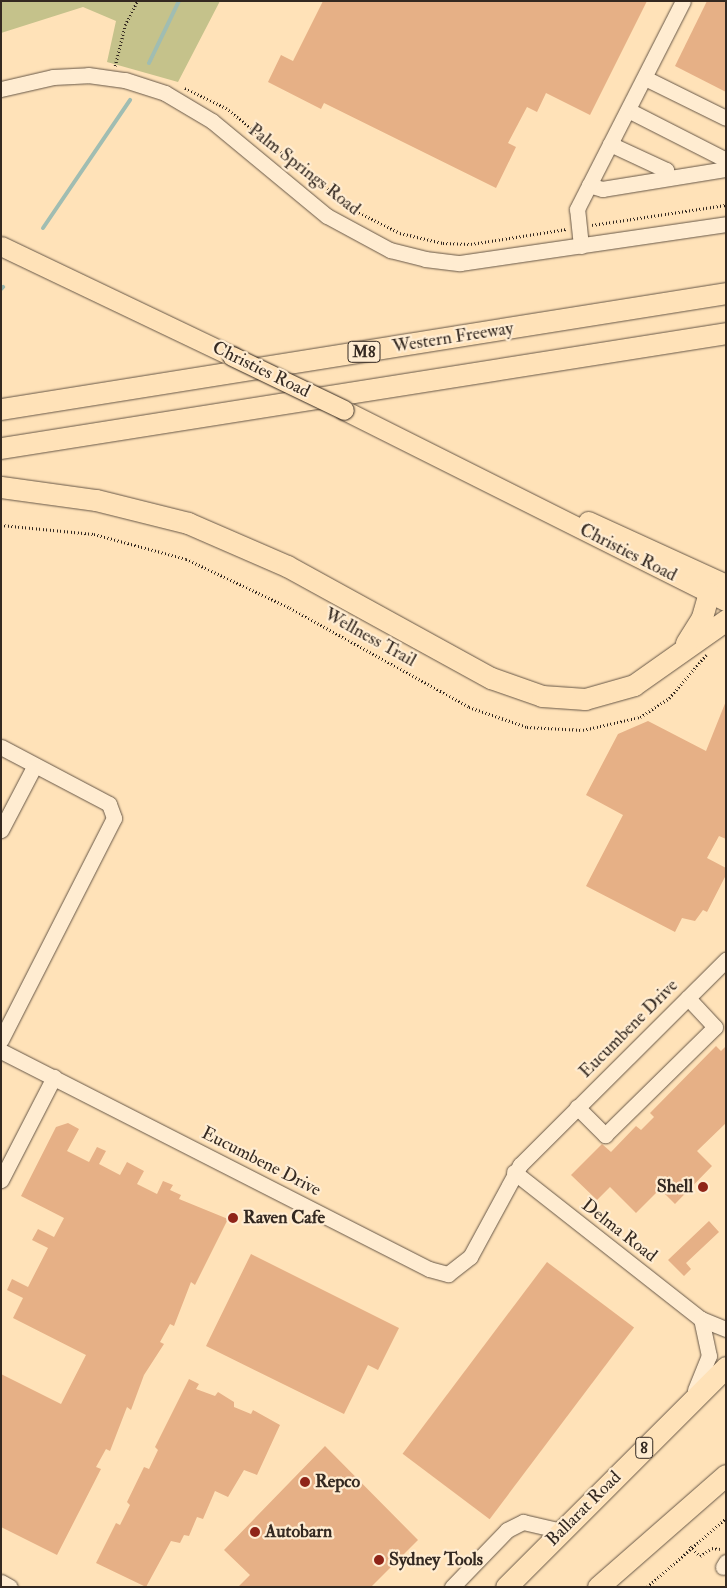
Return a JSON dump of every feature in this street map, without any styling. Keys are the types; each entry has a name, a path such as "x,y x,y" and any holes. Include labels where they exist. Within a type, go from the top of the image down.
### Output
{"highway":[{"name":"Western Freeway","path":"1,409 726,293"},
{"name":"M8","path":"1,448 726,333"},
{"path":"1,487 135,508 239,543 524,692 572,700 601,696 634,685 668,665 726,620"},
{"path":"668,665 720,592"},
{"name":"Ballarat Road","path":"506,1587 726,1367"},
{"path":"598,1587 726,1475"}],"main road":[{"name":"Christies Road","path":"1,232 42,265"},
{"name":"Christies Road","path":"1,246 720,592"},
{"name":"Christies Road","path":"478,476 596,524 720,592"}],"street":[{"path":"581,246 577,227 577,209 684,1"},
{"name":"Palm Springs Road","path":"1,89 18,84 88,75 125,80 165,93 212,121 327,216 390,250 460,263 726,224"},
{"path":"645,78 726,118"},
{"name":"Palm Springs Road","path":"1,94 18,84"},
{"path":"628,110 726,160"},
{"path":"610,144 666,170 668,178"},
{"path":"589,185 602,189 726,169"},
{"path":"1,747 109,804 114,818 1,1040"},
{"path":"1,830 35,765"},
{"name":"Eucumbene Drive","path":"1,1050 438,1272 448,1274 464,1265 514,1172 726,960"},
{"path":"577,1107 605,1135 715,1027 688,998"},
{"path":"1,1180 54,1077"},
{"name":"Delma Road","path":"514,1172 701,1319 726,1329"},
{"path":"680,1413 708,1367 709,1345 701,1319"},
{"path":"452,1587 507,1530 523,1522 562,1530"},
{"path":"1,1582 10,1587"}],"path":[{"path":"115,67 125,25 137,1"},
{"path":"213,100 356,211 400,233 443,243 471,244 726,204"},
{"name":"Wellness Trail","path":"1,525 94,534 186,560 290,608 469,707 527,727 583,730 640,717 669,698 706,655"},
{"path":"647,1587 690,1546 726,1518"},
{"path":"690,1546 697,1555 716,1547 725,1562"}],"shaded area":[{"path":"1,1 220,1 178,82 107,62 116,21 83,7 1,33"}],"building":[{"path":"323,1 647,1 590,115 546,93 537,112 527,107 508,143 516,147 496,188 324,103 321,109 268,82 281,55 293,61"},
{"path":"707,1 726,1 726,92 675,66"},
{"path":"726,701 726,839 719,836 707,858 726,868 726,875 707,912 703,910 695,921 682,918 675,932 586,886 623,815 586,795 618,734 648,721 706,751"},
{"path":"716,1046 721,1051 726,1046 726,1123 697,1151 712,1166 675,1204 660,1189 636,1213 610,1187 597,1200 571,1175 602,1144 611,1152 636,1126 641,1130 654,1117 650,1113"},
{"path":"68,1123 79,1129 67,1151 89,1162 97,1147 106,1151 99,1164 120,1175 127,1162 144,1171 137,1184 157,1194 163,1181 173,1185 170,1190 181,1195 179,1199 228,1219 195,1285 191,1282 174,1326 170,1324 160,1342 164,1344 144,1375 131,1410 127,1407 110,1451 106,1449 96,1467 101,1469 57,1555 1,1527 1,1374 61,1404 86,1355 13,1318 23,1298 7,1290 12,1279 28,1287 48,1248 32,1240 38,1229 54,1237 64,1218 21,1196 56,1127"},
{"path":"709,1221 719,1232 686,1263 691,1269 684,1276 668,1260"},
{"path":"251,1254 399,1328 378,1370 368,1365 344,1414 206,1346"},
{"path":"547,1262 634,1328 490,1519 403,1454"},
{"path":"189,1379 199,1384 196,1389 215,1396 218,1392 234,1402 234,1407 251,1414 253,1410 280,1425 257,1475 244,1470 228,1497 215,1491 203,1519 197,1517 189,1536 184,1535 180,1543 171,1541 146,1587 96,1563 116,1523 120,1525 130,1505 127,1502 144,1467 149,1469 158,1450 155,1447"},
{"path":"325,1446 418,1540 371,1587 238,1587 250,1575 224,1550"}],"waterway":[{"path":"149,63 179,1"},
{"path":"43,228 130,100"}],"place":[{"name":"Shell","path":"703,1187"},
{"name":"Raven Cafe","path":"233,1218"},
{"name":"Repco","path":"305,1482"},
{"name":"Autobarn","path":"255,1532"},
{"name":"Sydney Tools","path":"379,1560"}]}
